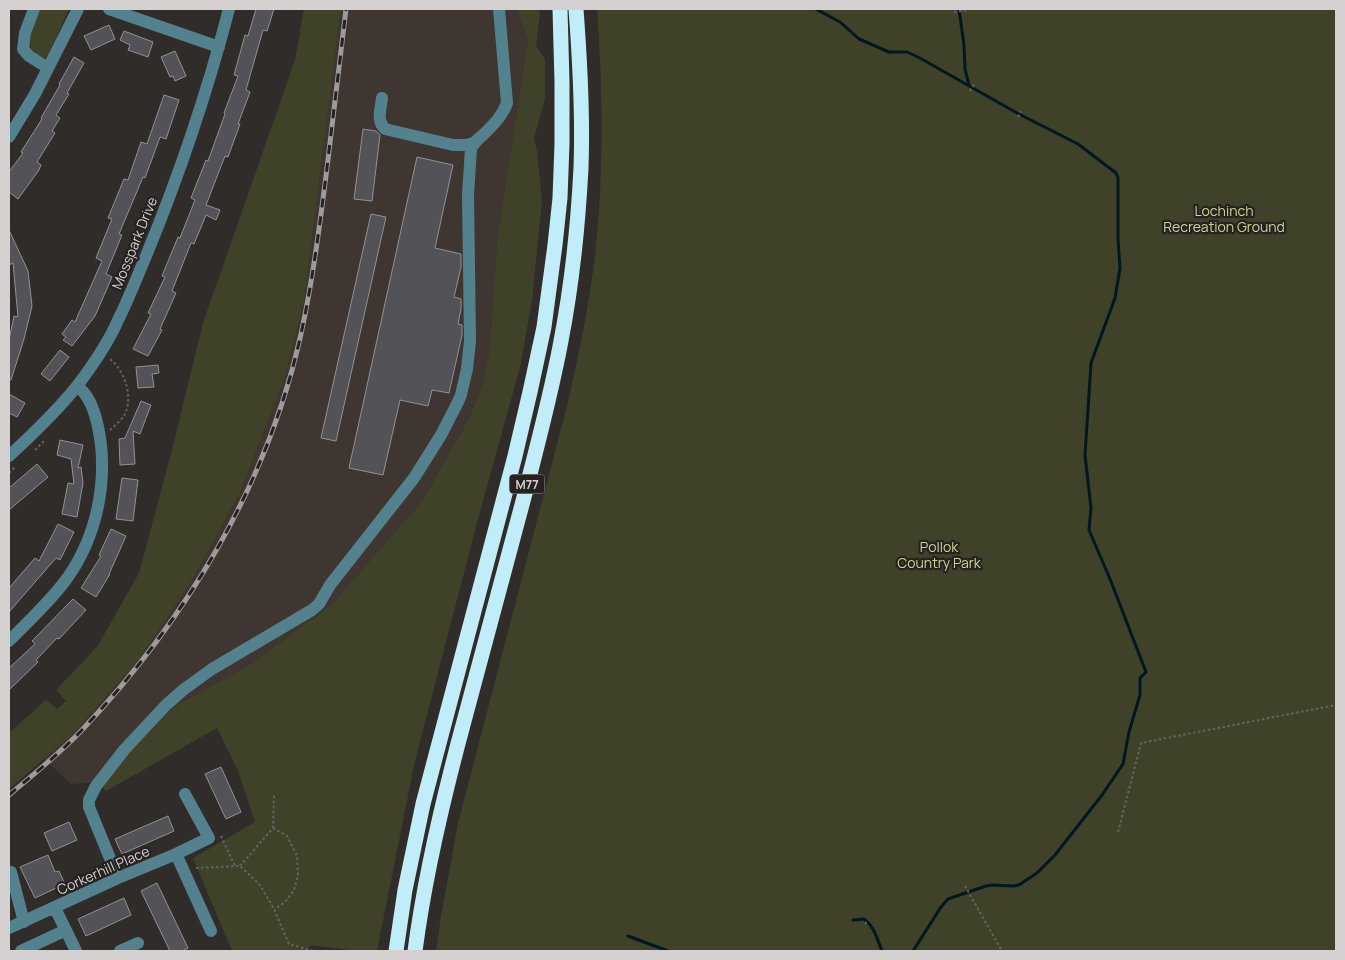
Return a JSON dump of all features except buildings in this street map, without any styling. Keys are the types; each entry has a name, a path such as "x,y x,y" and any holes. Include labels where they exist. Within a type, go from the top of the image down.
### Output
{"highway":[{"name":"M77","path":"396,951 405,890 421,810 515,456 537,362 546,313 556,245 561,174 562,82 560,9"},
{"name":"M77","path":"415,951 428,871 444,795 543,426 562,339 573,256 581,167 576,9"}],"street":[{"path":"34,9 25,34 23,49 29,56 48,68"},
{"path":"9,137 35,94 78,9"},
{"path":"109,9 219,47"},
{"name":"Mosspark Drive","path":"9,456 36,431 77,386 101,351 118,320 160,222 191,136 229,9"},
{"path":"382,98 380,121 385,129 453,145 473,143 504,112 507,103 499,9"},
{"path":"118,878 89,807 89,800 96,786 140,732 183,690 212,668 304,616 318,604 330,585 410,484 442,434 458,402 467,370 470,340 468,194 473,143"},
{"path":"9,641 63,584 89,540 97,512 102,483 100,437 92,408 85,394 77,386"},
{"path":"185,794 209,838"},
{"name":"Corkerhill Place","path":"9,928 209,838"},
{"path":"176,854 211,931"},
{"path":"11,872 24,922"},
{"path":"55,908 76,951"},
{"path":"21,951 66,930"},
{"path":"120,951 138,943"}],"path":[{"path":"954,12 968,10"},
{"path":"970,91 975,83"},
{"path":"1018,117 1021,111"},
{"path":"100,437 124,416 128,404 125,380 115,363 101,351"},
{"path":"1118,832 1141,743 1336,705"},
{"path":"240,866 272,828 274,795"},
{"path":"272,828 287,836 297,856 298,875 294,890 285,902 274,909"},
{"path":"209,838 221,834 235,866"},
{"path":"182,868 240,866 260,886 274,909 289,944 313,951"},
{"path":"965,886 1002,951"},
{"path":"865,924 868,920"}],"shaded area":[{"path":"341,9 517,9 528,39 497,240 490,347 483,384 469,418 423,500 333,603 254,662 174,707 99,782 71,784 44,759 73,734 140,658 190,584 240,493 285,377 304,302"}],"green space":[{"path":"38,9 69,9 48,55 44,58 33,51 30,44"},
{"path":"304,9 341,9 304,302 285,377 240,493 190,584 140,658 73,734 9,789 9,733 46,700 57,709 66,701 56,690 97,647 139,573 203,323 295,60"},
{"path":"517,9 539,9 536,46 545,59 545,99 534,138 542,201 532,301 520,367 415,761 377,951 359,951 311,945 306,951 232,951 193,858 255,822 238,771 217,728 106,791 99,782 174,707 254,662 333,603 423,500 469,418 483,384 490,347 497,240 528,39"},
{"name":"Pollok Country Park","path":"597,9 1336,9 1336,951 436,951 458,823 568,402 587,311 595,256 600,194 601,102"}],"waterway":[{"path":"816,9 840,22 859,39 889,52 907,52 918,57 1017,113 1078,144 1116,173 1118,178 1120,268 1115,298 1091,363 1085,455 1091,508 1089,530 1146,672 1140,678 1140,695 1129,732 1123,764 1102,795 1055,855 1037,873 1019,885 986,886 948,899 913,951"},
{"path":"959,9 965,69 969,85"},
{"path":"853,920 864,919 868,922 882,951"},
{"path":"628,936 668,951"}],"railway":[{"path":"9,795 82,730 120,688 188,596 218,547 245,496 267,444 286,390 301,334 322,209 346,9"}],"park label":[{"name":"Lochinch Recreation Ground","path":"1224,218"}]}
